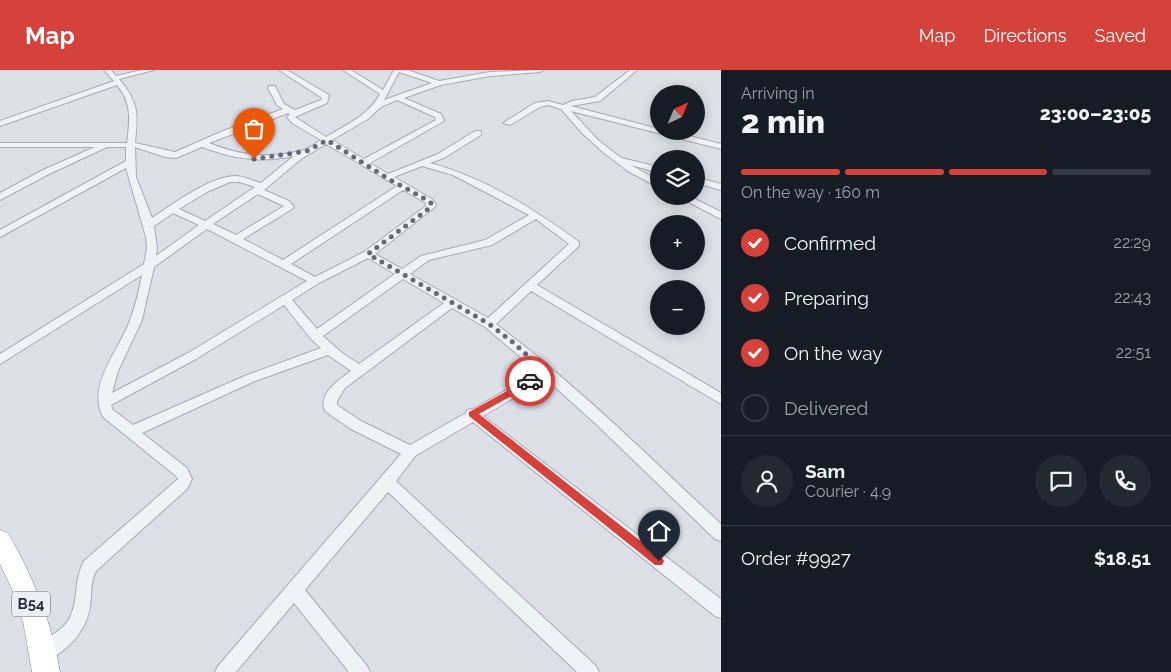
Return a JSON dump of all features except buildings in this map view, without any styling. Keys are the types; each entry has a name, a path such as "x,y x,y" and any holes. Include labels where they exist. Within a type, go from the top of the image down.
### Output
{"highway":[{"name":"B54","path":"0,541 24,586 39,631 45,663"}],"street":[{"path":"45,663 78,621 84,579 90,566 184,482 182,472 108,412 104,403 107,383 114,366 128,342 137,318 152,248 150,224 129,163 134,112 129,98 117,80 107,70"},
{"path":"0,124 117,80 151,70"},
{"path":"0,145 131,145 144,146 170,155 182,154 226,133 324,101 326,97 282,70"},
{"path":"346,70 383,93"},
{"path":"378,105 439,84 490,74 540,70"},
{"path":"564,107 572,103 597,99 634,70"},
{"path":"0,360 148,266 260,188 307,151 365,118 378,105 394,71 439,84"},
{"path":"272,88 281,105 291,112"},
{"path":"363,163 440,121 438,116 398,98"},
{"path":"507,123 542,103 554,104 650,129"},
{"path":"564,107 586,135 634,172 650,180"},
{"path":"104,403 192,356 315,281 368,254 432,204 295,121 290,117 291,112"},
{"path":"387,178 424,164 458,147 478,134"},
{"path":"694,140 721,147"},
{"path":"203,144 234,156 248,159 307,151"},
{"path":"0,197 46,172 108,145"},
{"path":"613,157 650,167"},
{"path":"0,234 129,163"},
{"path":"424,164 456,173 536,216 570,240 575,246 489,324"},
{"path":"150,224 209,188 230,180 239,180 260,188 286,203 289,207 236,239"},
{"path":"705,183 721,187"},
{"path":"283,264 403,186"},
{"path":"699,205 721,216"},
{"path":"172,209 236,239 315,281"},
{"path":"315,336 404,275 425,258 482,245 536,216"},
{"path":"368,254 489,324 514,343 601,420 721,534"},
{"path":"531,286 721,399"},
{"path":"286,299 328,350 340,360 360,370"},
{"path":"410,452 395,442 342,417 330,407 330,400 340,385 452,302"},
{"path":"133,431 251,378 328,350"},
{"path":"224,672 387,482 410,452 472,414 546,373"},
{"path":"472,414 721,610"},
{"path":"387,482 590,672"},
{"path":"295,590 361,672"}],"way so far":[{"path":"254,159 307,151 327,140 387,178 429,201 432,204 427,210 368,254 489,324 514,343 546,373 530,381"}],"route":[{"path":"530,381 472,414 659,561"}]}
